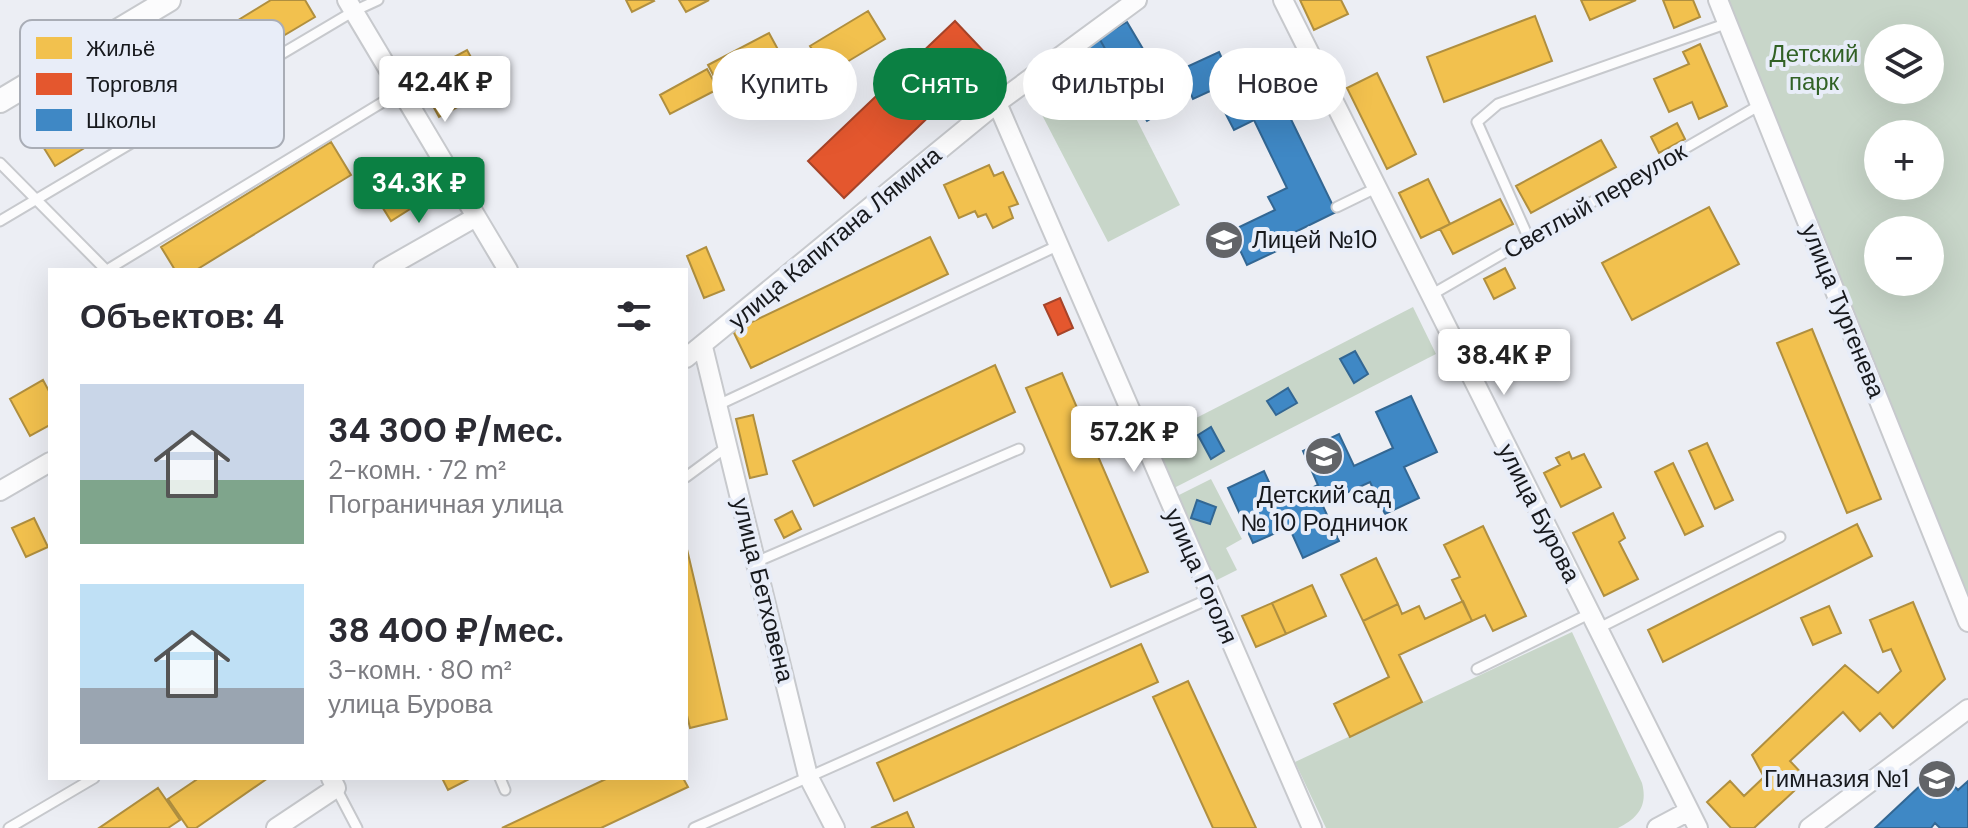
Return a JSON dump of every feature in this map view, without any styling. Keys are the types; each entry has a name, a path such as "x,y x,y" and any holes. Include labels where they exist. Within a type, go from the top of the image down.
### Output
{"street":[{"path":"136,20 169,0"},
{"name":"улица Капитана Лямина","path":"1007,96 1137,0"},
{"name":"улица Бурова","path":"1283,0 1693,820"},
{"name":"улица Тургенева","path":"1718,0 1968,622"},
{"path":"350,5 507,268"},
{"path":"0,101 20,89"},
{"name":"улица Капитана Лямина","path":"688,357 977,120"},
{"name":"улица Гоголя","path":"1004,120 1312,828"},
{"path":"387,268 476,217"},
{"name":"улица Бетховена","path":"703,347 808,776 835,828"},
{"path":"0,491 48,463"},
{"path":"1809,828 1968,709"},
{"path":"276,828 334,783"},
{"path":"1657,828 1693,820"}],"lane":[{"path":"284,46 350,5 378,0"},
{"path":"1529,239 1477,122 1498,104 1728,23"},
{"path":"110,268 401,91"},
{"name":"Светлый переулок","path":"1429,296 1760,105"},
{"path":"0,221 119,148"},
{"path":"0,163 105,268"},
{"path":"1337,207 1376,188"},
{"path":"718,405 1057,246"},
{"path":"688,476 728,446"},
{"path":"756,562 1019,449"},
{"path":"1477,669 1780,537"},
{"path":"694,828 1211,598"},
{"path":"9,828 91,780"},
{"path":"501,780 505,790"},
{"path":"334,783 357,828"}],"green space":[{"name":"Детский парк","path":"1718,0 1968,0 1968,622"},
{"path":"1045,120 1137,120 1180,205 1108,242"},
{"path":"1413,307 1436,354 1174,488 1153,440"},
{"path":"1211,479 1242,539 1226,548 1237,570 1213,582 1177,496"},
{"path":"1572,632 1642,783 1642,805 1631,820 1618,828 1326,828 1295,762"}],"building: Жильё":[{"path":"271,0 305,0 315,17 284,36 284,20 238,20"},
{"path":"626,0 653,0 654,1 632,12"},
{"path":"679,0 709,0 686,12"},
{"path":"1300,0 1341,0 1348,14 1314,30"},
{"path":"1581,0 1636,0 1590,20"},
{"path":"1663,0 1693,0 1700,17 1674,28"},
{"path":"868,11 885,39 857,56 857,48 810,46"},
{"path":"1535,16 1552,61 1444,102 1427,57"},
{"path":"769,33 777,48 740,48"},
{"path":"1700,44 1727,106 1699,119 1692,102 1669,112 1654,79 1689,64 1683,52"},
{"path":"467,50 489,90 439,117 417,77"},
{"path":"707,69 712,78 712,92 670,114 660,95"},
{"path":"1377,73 1416,154 1387,169 1347,88"},
{"path":"1677,123 1685,139 1659,153 1651,137"},
{"path":"1601,140 1616,167 1531,213 1516,186"},
{"path":"331,142 351,175 199,268 174,268 161,247"},
{"path":"44,148 85,148 55,166"},
{"path":"989,165 994,176 1003,172 1018,204 1009,207 1013,218 993,228 986,214 978,217 975,211 959,218 944,185"},
{"path":"408,170 426,199 391,221 373,192"},
{"path":"1428,179 1450,224 1421,238 1399,193"},
{"path":"1500,199 1513,224 1453,254 1440,229"},
{"path":"1709,207 1739,264 1632,320 1602,263"},
{"path":"930,237 948,274 751,368 733,331"},
{"path":"706,247 724,290 704,298 687,256"},
{"path":"1505,268 1515,288 1494,299 1484,279"},
{"path":"1812,329 1881,499 1847,513 1777,343"},
{"path":"995,365 1015,412 814,506 793,461"},
{"path":"1062,373 1148,572 1111,587 1026,388"},
{"path":"43,380 48,389 48,426 30,436 10,399"},
{"path":"753,415 767,474 750,478 736,419"},
{"path":"1707,443 1733,500 1715,509 1689,451"},
{"path":"1569,452 1572,459 1584,454 1601,487 1561,507 1544,473 1560,465 1556,458"},
{"path":"1673,463 1703,526 1685,535 1655,472"},
{"path":"792,511 801,529 784,538 775,520"},
{"path":"1613,513 1625,538 1619,542 1638,579 1604,596 1573,533"},
{"path":"34,518 48,547 26,557 12,528"},
{"path":"1857,524 1872,556 1663,662 1648,630"},
{"path":"1483,526 1526,616 1493,631 1485,615 1472,621 1452,580 1460,577 1444,545"},
{"path":"688,553 727,719 690,728 688,720"},
{"path":"1376,558 1398,604 1363,621 1341,575"},
{"path":"1312,585 1326,616 1286,634 1272,603"},
{"path":"1463,601 1472,621 1399,655 1422,702 1350,737 1334,704 1389,677 1363,621 1398,604 1402,614 1419,606 1425,619"},
{"path":"1913,602 1945,679 1893,728 1880,713 1860,731 1843,712 1790,761 1807,779 1754,828 1731,828 1707,802 1730,781 1744,796 1764,777 1752,755 1845,665 1878,693 1901,671 1891,649 1883,652 1870,620"},
{"path":"1272,603 1286,634 1256,647 1242,616"},
{"path":"1829,606 1841,633 1813,645 1801,618"},
{"path":"1141,644 1158,682 894,801 877,763"},
{"path":"1188,681 1256,828 1213,828 1153,697"},
{"path":"196,780 265,780 196,828 188,828 168,799"},
{"path":"443,780 467,780 448,790"},
{"path":"604,780 684,780 688,787 601,828 502,828"},
{"path":"158,788 180,820 168,828 99,828"},
{"path":"907,812 914,828 871,828"}],"building: Торговля":[{"path":"955,21 981,48 927,48"},
{"path":"873,99 873,120 925,120 844,198 808,161 851,120 857,120 857,114"},
{"path":"1060,298 1073,328 1058,335 1044,305"}],"building: Школы":[{"path":"1127,22 1142,48 1105,48 1099,38"},
{"path":"1099,38 1105,48 1084,48"},
{"path":"1209,57 1209,92 1193,99 1193,64"},
{"path":"1229,120 1254,120 1234,130"},
{"path":"1254,120 1291,120 1336,212 1287,236 1291,244 1247,265 1231,231 1275,210 1268,197 1287,188"},
{"path":"1355,351 1368,374 1354,383 1340,359"},
{"path":"1288,388 1297,403 1276,415 1267,401"},
{"path":"1411,396 1437,452 1404,467 1419,498 1385,514 1370,482 1322,504 1339,541 1303,558 1289,527 1253,543 1228,488 1264,471 1279,504 1318,485 1303,451 1339,434 1354,466 1393,448 1376,412"},
{"path":"1211,427 1224,451 1211,459 1198,435"},
{"path":"1197,500 1216,507 1210,524 1191,518"},
{"path":"1938,769 1958,790 1968,781 1968,828 1940,828 1935,823 1931,828 1875,828"}],"place":[{"name":"Лицей №10","path":"1224,240"},
{"name":"Детский сад № 10 Родничок","path":"1324,456"},
{"name":"Гимназия №1","path":"1937,779"}]}
